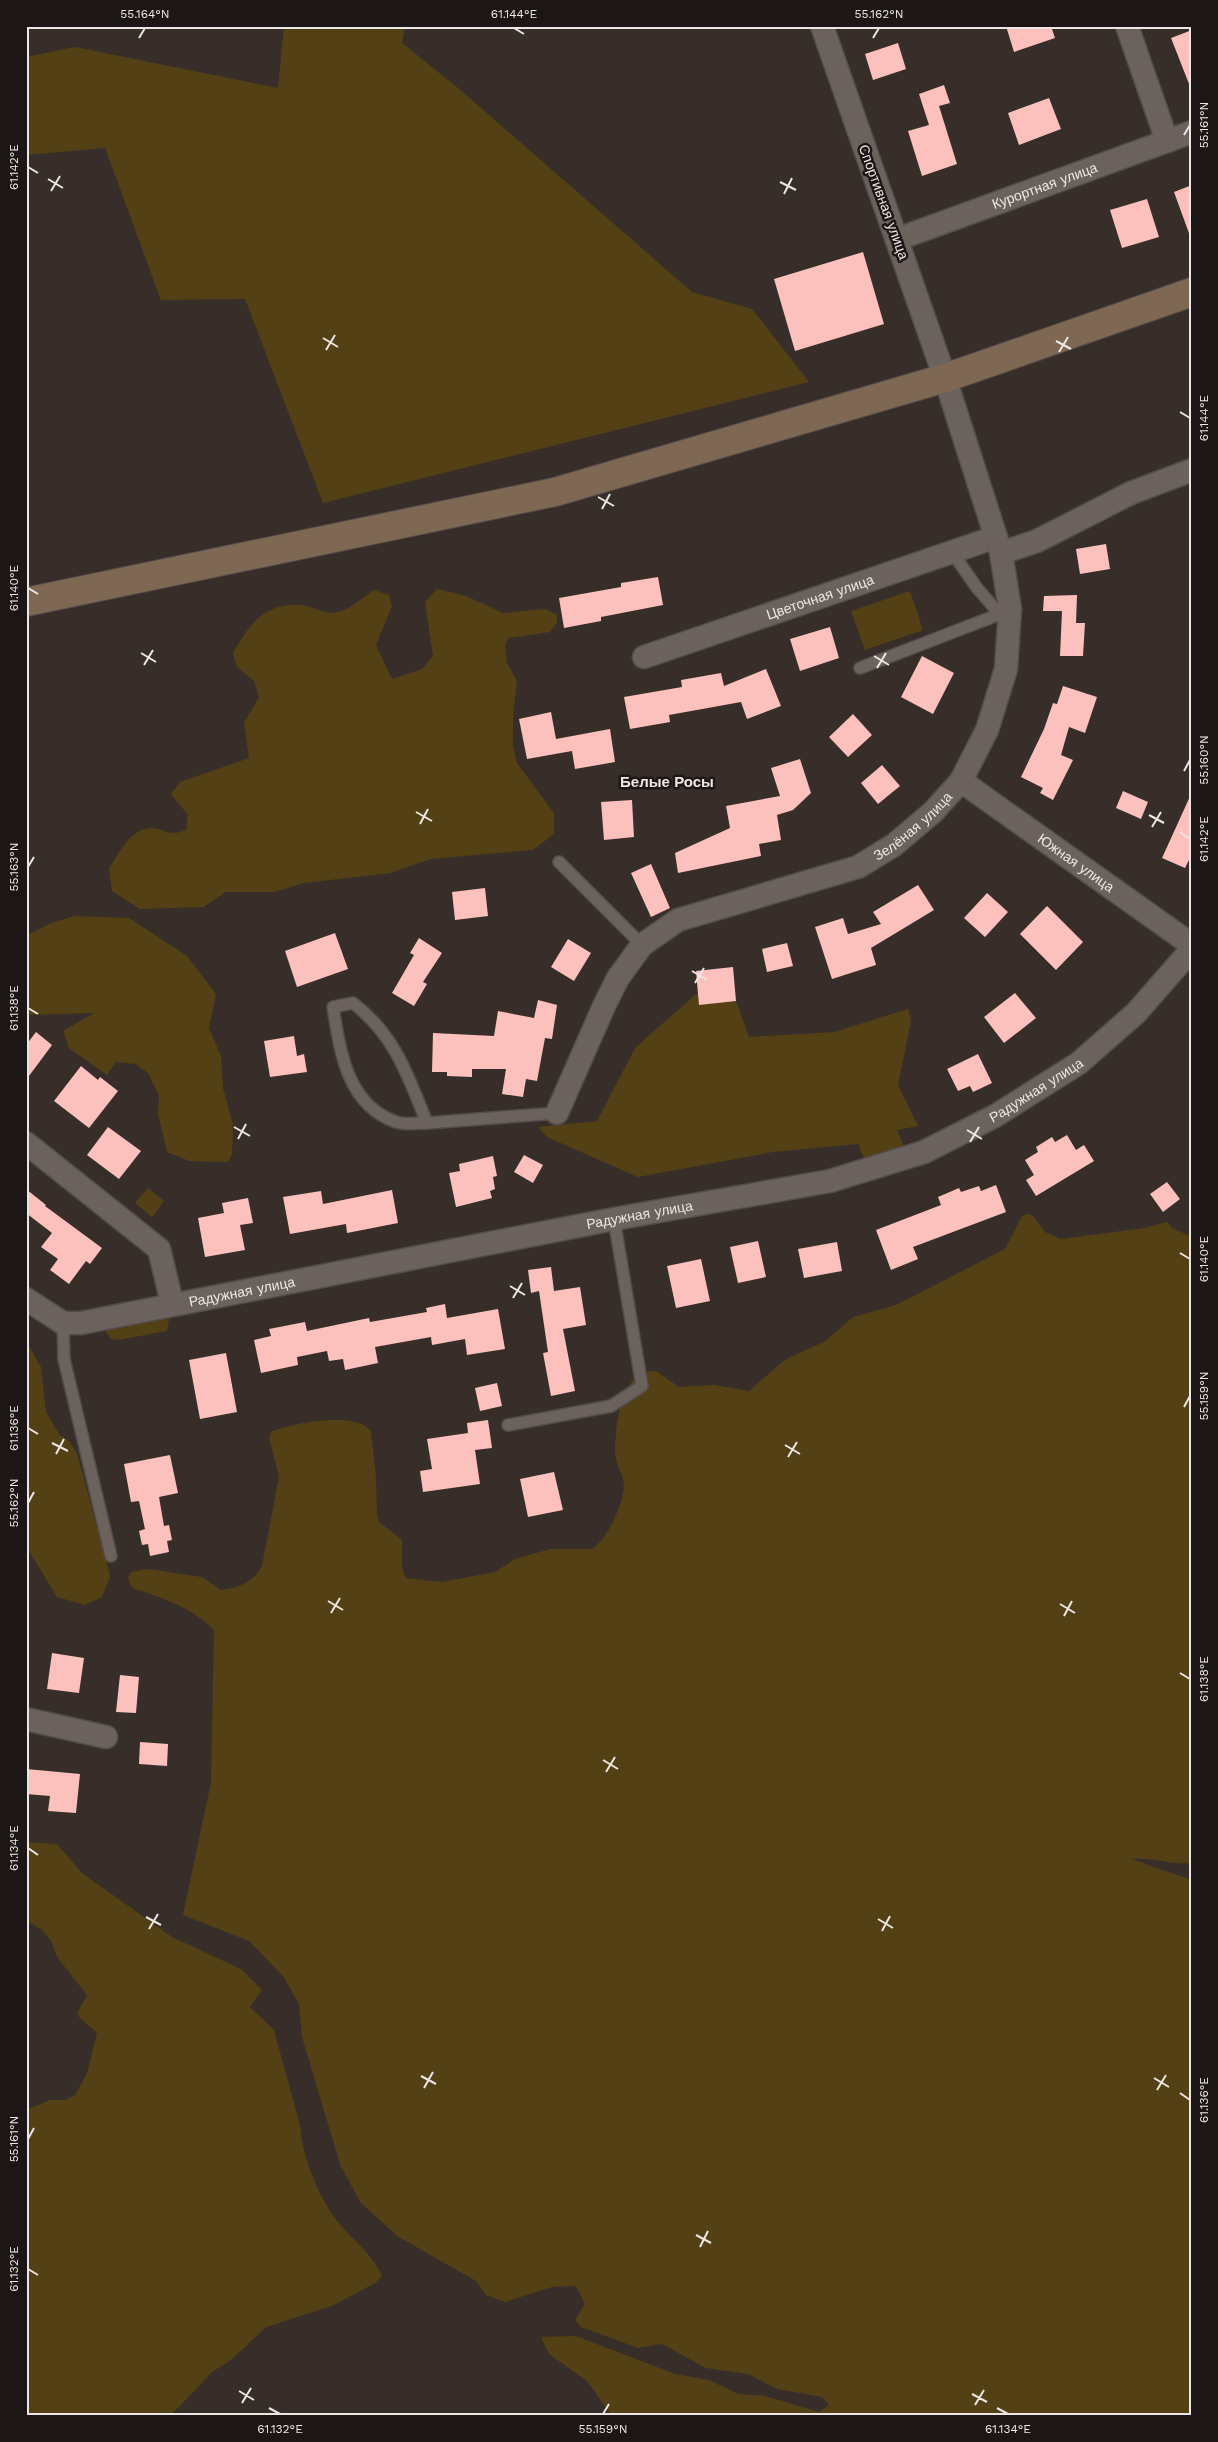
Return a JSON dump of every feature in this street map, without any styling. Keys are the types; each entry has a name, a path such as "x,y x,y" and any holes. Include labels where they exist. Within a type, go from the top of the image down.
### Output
{"main road":[{"path":"26,602 555,492 945,378 1192,292"}],"street":[{"name":"Спортивная улица","path":"822,26 945,378"},
{"path":"1127,26 1167,141"},
{"name":"Курортная улица","path":"898,239 1192,132"},
{"name":"Зелёная улица","path":"557,1113 618,978 642,946 678,920 858,867 894,845 933,812 961,781 987,730 1003,678 1004,619 1010,609 998,545 945,378"},
{"name":"Цветочная улица","path":"644,657 952,552 1037,540 1131,492 1192,470"},
{"name":"Южная улица","path":"961,781 1192,945"},
{"name":"Радужная улица","path":"63,1323 81,1322 614,1219 830,1181 924,1152 995,1116 1079,1063 1136,1013 1192,949"},
{"path":"26,1143 159,1249 172,1303"},
{"path":"26,1299 63,1323"},
{"path":"26,1719 106,1737"}],"lane":[{"path":"860,668 1004,619 977,588 952,552"},
{"path":"559,862 642,946"},
{"path":"427,1123 405,1069 390,1041 372,1018 353,1003 333,1007 340,1054 352,1085 376,1112 398,1122 427,1123 557,1113"},
{"path":"508,1425 612,1406 642,1386 614,1219"},
{"path":"63,1323 64,1359 110,1556"}],"shaded area":[{"path":"284,26 405,26 402,43 458,88 692,292 752,309 809,382 323,503 245,299 161,300 105,148 26,155 26,57 75,47 278,88"},
{"path":"437,589 466,596 503,613 546,609 557,615 557,622 550,632 509,638 505,645 507,663 517,681 513,716 513,746 517,763 554,813 554,834 533,850 430,859 391,873 304,883 275,892 226,892 203,907 140,909 112,891 109,869 130,838 149,828 170,833 186,830 188,815 171,794 180,782 249,758 244,723 259,697 254,681 237,667 233,653 245,633 259,618 267,612 287,605 304,605 336,613 353,605 374,590 389,595 392,606 376,645 392,679 422,669 433,656 425,602"},
{"path":"910,591 923,630 865,650 851,611"},
{"path":"75,916 129,918 187,956 216,994 209,1028 221,1056 223,1088 233,1125 232,1154 228,1162 189,1161 167,1152 158,1114 159,1095 148,1073 135,1064 116,1062 107,1075 69,1048 63,1031 94,1013 26,1015 26,936 51,923"},
{"path":"696,994 735,998 749,1037 834,1032 908,1009 911,1021 898,1085 918,1126 897,1130 904,1148 866,1163 858,1144 773,1152 638,1177 547,1137 538,1127 597,1121 635,1048"},
{"path":"148,1188 164,1201 152,1217 135,1203"},
{"path":"1028,1214 1033,1216 1045,1232 1061,1239 1144,1228 1167,1222 1172,1228 1192,1237 1192,1863 1131,1859 1192,1880 1192,2416 612,2416 587,2381 549,2354 541,2337 576,2336 675,2374 709,2380 738,2394 765,2396 819,2412 829,2405 822,2397 777,2389 748,2374 706,2368 662,2344 638,2348 581,2327 575,2320 585,2304 576,2286 552,2287 505,2302 486,2295 476,2281 397,2236 360,2202 340,2164 302,2037 299,2004 283,1976 249,1941 183,1915 211,1782 214,1630 206,1622 186,1609 165,1599 132,1588 128,1578 131,1572 148,1569 202,1577 221,1590 240,1586 250,1580 262,1566 279,1477 269,1437 271,1432 293,1425 324,1420 353,1421 364,1425 371,1432 376,1477 377,1515 379,1522 402,1540 402,1568 406,1578 442,1582 495,1572 515,1559 550,1549 591,1549 597,1545 608,1531 621,1502 624,1486 615,1454 617,1423 624,1396 638,1372 656,1371 679,1387 714,1385 749,1391 786,1359 824,1342 853,1317 896,1305 1005,1249 1022,1216"},
{"path":"171,1308 167,1331 118,1340 111,1339 106,1332 106,1328"},
{"path":"26,1341 41,1367 46,1412 59,1434 69,1441 77,1453 108,1567 110,1577 102,1597 85,1605 57,1597 26,1546"},
{"path":"26,1842 57,1844 82,1873 172,1937 241,1969 262,1990 250,2007 274,2030 312,2176 338,2222 373,2261 382,2276 375,2283 332,2306 266,2327 231,2360 212,2372 169,2416 26,2416 26,2110 50,2100 65,2100 75,2095 87,2073 97,2033 79,2017 78,2012 87,1995 57,1957 51,1940 41,1929 26,1921"}],"building":[{"path":"1006,26 1051,26 1055,38 1014,52"},
{"path":"1192,30 1192,89 1191,89 1171,38"},
{"path":"898,43 906,69 873,80 865,54"},
{"path":"944,85 950,103 939,106 957,164 922,176 908,131 929,125 919,94"},
{"path":"1049,98 1061,129 1019,145 1008,113"},
{"path":"1192,185 1192,236 1190,236 1174,192"},
{"path":"1147,199 1159,237 1122,248 1110,210"},
{"path":"863,252 884,324 795,351 774,279"},
{"path":"1106,544 1110,569 1080,574 1076,549"},
{"path":"658,577 663,605 601,617 601,621 564,628 559,598 621,587 621,583"},
{"path":"1077,595 1076,623 1085,623 1083,656 1060,656 1062,611 1043,611 1044,596"},
{"path":"830,627 839,658 800,671 790,639"},
{"path":"922,656 954,673 933,714 901,697"},
{"path":"766,669 781,706 747,719 741,702 669,715 670,722 630,729 624,697 682,687 681,680 721,673 724,686"},
{"path":"1063,686 1097,697 1085,733 1069,727 1061,755 1073,760 1053,800 1040,793 1043,788 1021,777 1044,729 1053,703 1057,704"},
{"path":"551,712 556,739 610,729 615,762 575,769 572,751 527,759 519,719"},
{"path":"853,714 872,735 848,757 829,737"},
{"path":"800,759 811,793 793,810 777,815 781,840 759,844 761,856 678,873 675,853 730,828 726,806 780,796 771,768"},
{"path":"882,765 900,786 878,804 861,783"},
{"path":"1123,791 1148,802 1141,819 1116,808"},
{"path":"1192,792 1192,854 1185,868 1162,858"},
{"path":"632,800 634,837 604,840 601,802"},
{"path":"651,864 670,908 651,917 631,873"},
{"path":"918,885 934,910 871,948 876,965 832,979 815,927 843,918 848,934 881,924 873,912"},
{"path":"485,888 488,916 455,920 452,892"},
{"path":"987,893 1008,912 985,937 964,918"},
{"path":"1047,906 1083,942 1056,970 1020,934"},
{"path":"335,933 348,969 297,987 285,951"},
{"path":"419,938 442,953 423,982 427,984 414,1006 392,993 414,955 410,953"},
{"path":"568,939 591,953 574,981 551,967"},
{"path":"787,943 793,966 767,972 762,949"},
{"path":"733,967 736,1001 699,1005 696,971"},
{"path":"1015,993 1036,1018 1004,1043 984,1017"},
{"path":"538,1000 557,1005 552,1039 545,1038 537,1081 526,1079 523,1097 502,1094 506,1069 472,1069 472,1077 447,1076 447,1072 432,1072 433,1033 494,1036 498,1011 534,1018"},
{"path":"36,1032 52,1045 26,1080 26,1045"},
{"path":"294,1036 297,1056 304,1054 307,1072 270,1077 264,1041"},
{"path":"978,1054 992,1083 973,1092 970,1086 958,1091 947,1069"},
{"path":"81,1066 98,1080 100,1077 118,1091 89,1128 54,1101"},
{"path":"108,1127 141,1151 119,1179 87,1155"},
{"path":"1067,1135 1076,1150 1084,1145 1094,1161 1036,1196 1026,1180 1034,1175 1025,1160 1038,1152 1036,1147 1052,1137 1055,1142"},
{"path":"524,1155 543,1165 533,1183 514,1172"},
{"path":"493,1156 497,1176 493,1177 495,1189 490,1191 492,1198 456,1207 449,1173 460,1171 459,1164"},
{"path":"1167,1182 1180,1199 1163,1212 1150,1194"},
{"path":"996,1185 1006,1212 913,1247 918,1259 891,1270 876,1230 941,1205 938,1197 959,1188 961,1192 979,1186 981,1191"},
{"path":"26,1189 45,1206 102,1248 90,1264 86,1261 69,1284 50,1270 58,1259 41,1247 52,1233 26,1213"},
{"path":"392,1190 398,1223 347,1233 346,1224 290,1234 283,1197 321,1191 323,1204"},
{"path":"248,1198 253,1223 240,1225 245,1250 205,1257 198,1218 224,1213 222,1203"},
{"path":"758,1241 766,1277 738,1283 730,1247"},
{"path":"837,1242 842,1271 804,1278 798,1249"},
{"path":"701,1259 710,1301 676,1308 667,1266"},
{"path":"551,1267 554,1291 580,1287 586,1325 563,1329 575,1391 551,1396 543,1353 548,1352 539,1291 531,1293 528,1270"},
{"path":"445,1304 447,1318 498,1309 505,1349 467,1355 465,1339 432,1345 431,1337 375,1347 378,1363 345,1370 343,1359 329,1361 327,1351 297,1357 298,1365 261,1373 254,1340 271,1336 269,1329 305,1322 307,1331 369,1318 370,1322 427,1312 426,1308"},
{"path":"226,1353 237,1412 200,1419 189,1360"},
{"path":"497,1383 502,1406 480,1411 475,1388"},
{"path":"488,1420 492,1448 475,1450 480,1484 423,1492 420,1471 432,1469 427,1439 468,1433 467,1423"},
{"path":"170,1455 178,1493 159,1497 164,1526 169,1525 172,1540 167,1541 169,1552 150,1556 148,1544 142,1545 139,1531 145,1529 139,1501 131,1502 124,1464"},
{"path":"554,1472 563,1510 528,1517 520,1479"},
{"path":"52,1653 84,1658 79,1693 47,1689"},
{"path":"120,1675 139,1677 136,1713 116,1712"},
{"path":"140,1742 168,1744 167,1766 139,1764"},
{"path":"26,1769 80,1774 76,1813 48,1811 50,1796 26,1794"}],"district":[{"name":"Белые Росы","path":"667,782"}]}
